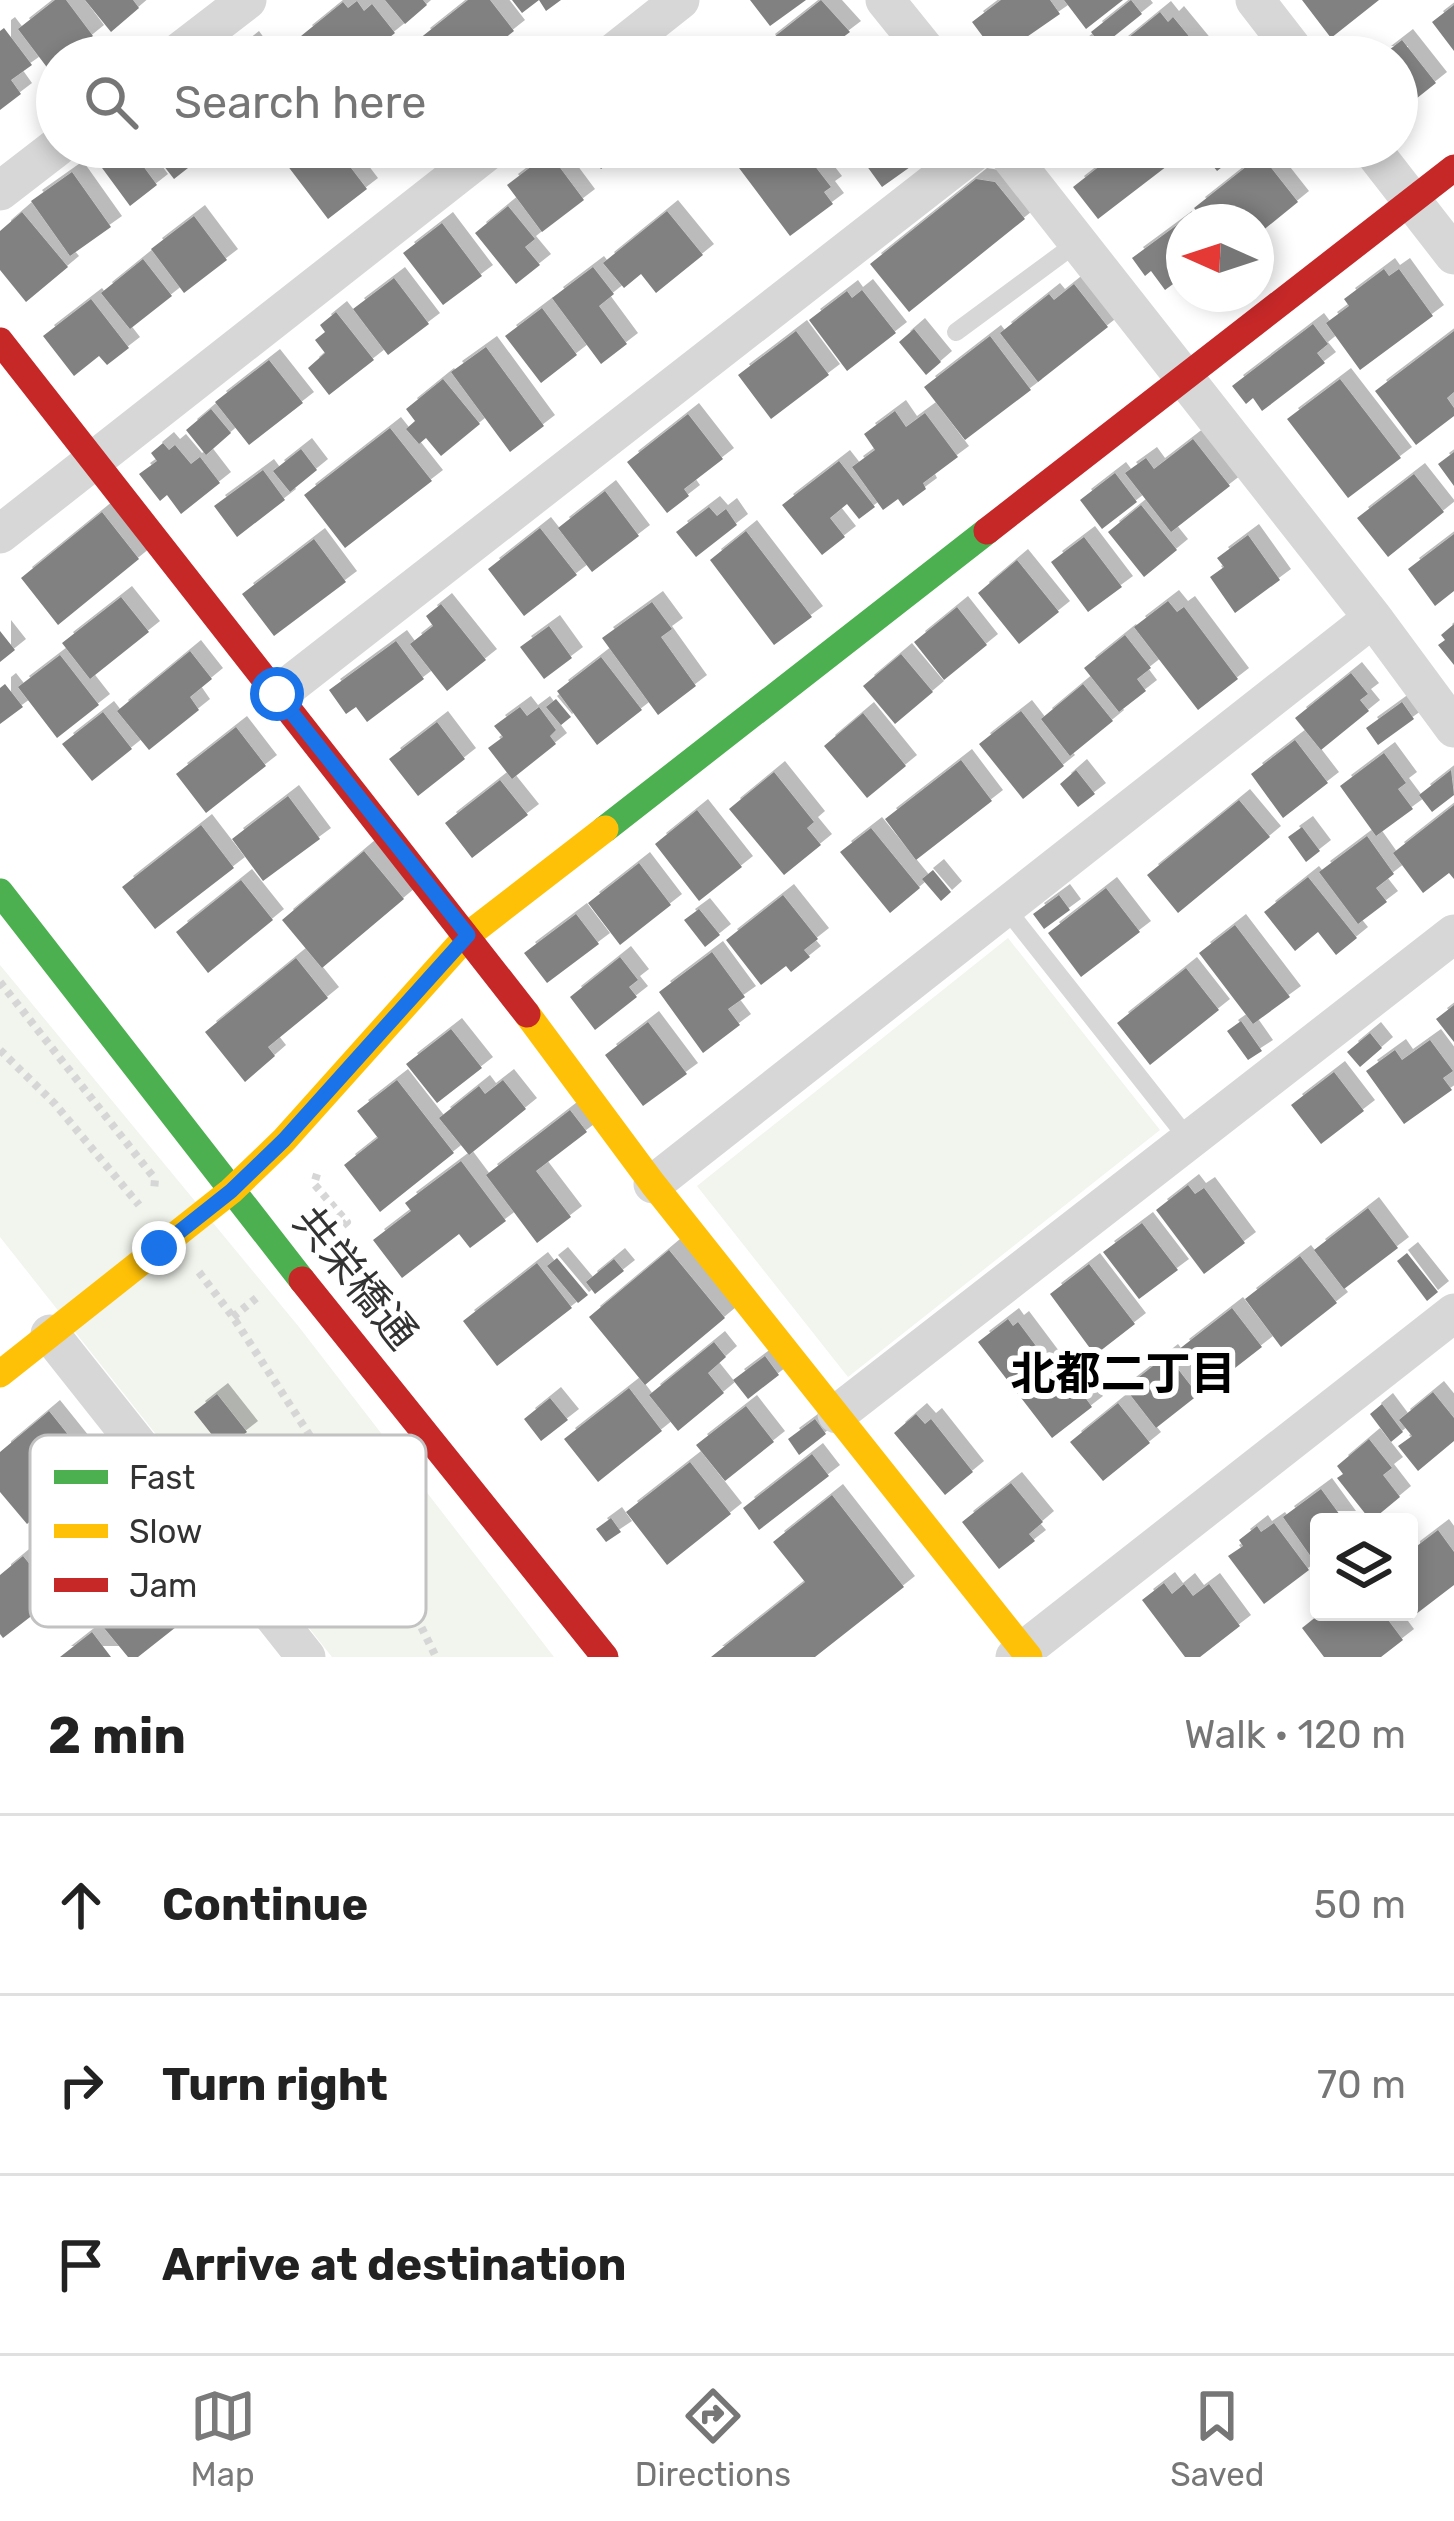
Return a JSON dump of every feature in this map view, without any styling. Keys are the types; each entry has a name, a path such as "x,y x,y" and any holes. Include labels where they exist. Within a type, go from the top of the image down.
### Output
{"street":[{"path":"200,36 247,0"},
{"path":"635,36 680,0"},
{"path":"885,0 914,36"},
{"path":"1255,0 1283,36"},
{"path":"0,191 36,163"},
{"path":"0,534 467,168"},
{"path":"277,694 953,168"},
{"path":"1020,168 1454,728"},
{"path":"1386,168 1454,255"},
{"path":"0,1374 231,1191 284,1140 468,935 1454,168"},
{"path":"0,341 468,935 653,1184 1023,1655 1454,1313"},
{"path":"653,1184 1373,618"},
{"name":"共栄橋通","path":"0,892 231,1191 605,1657"},
{"path":"837,1414 1454,934"},
{"path":"50,1334 130,1435"},
{"path":"282,1627 306,1657"}],"lane":[{"path":"956,332 1078,242"},
{"path":"1005,907 1189,1140"}],"path":[{"path":"0,982 155,1180 154,1196 140,1205"},
{"path":"0,1050 55,1104 140,1205 179,1232 202,1280 233,1317 309,1435"},
{"path":"421,1627 436,1657"}],"shaded area":[{"path":"1008,938 1160,1130 848,1377 697,1186"},
{"path":"0,965 382,1435 157,1435 0,1237"},
{"path":"426,1491 554,1657 332,1657 308,1627 426,1627"}],"building":[{"path":"55,0 66,0 93,36 36,36 36,53 18,29"},
{"path":"85,0 133,0 139,8 111,32"},
{"path":"385,0 423,0 427,5 405,24"},
{"path":"468,0 490,0 514,31 508,36 423,36"},
{"path":"512,0 539,0 522,13"},
{"path":"539,0 561,0 546,11"},
{"path":"750,0 806,0 770,26"},
{"path":"821,0 850,32 845,36 775,36"},
{"path":"1001,0 1050,0 1060,14 1028,36 982,36 972,22"},
{"path":"1064,0 1123,0 1086,29"},
{"path":"1131,0 1142,14 1114,36 1091,32"},
{"path":"1302,0 1379,0 1334,36"},
{"path":"357,1 364,11 372,4 395,33 301,36 343,2 348,8"},
{"path":"1454,5 1454,51 1432,22"},
{"path":"1160,12 1168,22 1173,17 1189,36 1131,36"},
{"path":"4,28 32,65 11,80 21,94 0,110 0,31"},
{"path":"1418,60 1436,83 1418,97"},
{"path":"102,168 144,168 157,185 130,206"},
{"path":"165,168 188,168 174,179"},
{"path":"289,168 351,168 367,189 328,219"},
{"path":"529,168 560,168 584,200 542,232 507,185"},
{"path":"739,168 816,168 831,187 824,192 833,204 790,236"},
{"path":"868,168 909,168 882,187"},
{"path":"1097,168 1164,168 1098,219 1073,187"},
{"path":"1245,168 1271,168 1298,202 1274,221 1274,204 1199,204"},
{"path":"72,172 111,227 70,256 31,201"},
{"path":"976,179 995,182 1025,219 909,312 870,264"},
{"path":"508,206 535,239 525,247 540,265 516,284 475,233"},
{"path":"667,211 703,255 656,293 641,274 624,288 603,263"},
{"path":"22,212 68,267 26,302 0,270 0,231"},
{"path":"194,216 227,260 184,293 151,249"},
{"path":"442,223 482,276 443,305 403,253"},
{"path":"1166,233 1166,289 1151,271 1145,276 1132,258"},
{"path":"143,259 172,296 130,329 101,293"},
{"path":"593,267 614,294 599,306 627,344 601,364 552,298"},
{"path":"1384,269 1389,276 1399,269 1433,316 1360,370 1326,323 1349,306 1344,299"},
{"path":"394,278 429,324 388,355 353,309"},
{"path":"1074,284 1108,327 1038,382 1000,333 1049,294 1054,300"},
{"path":"862,290 896,333 847,371 809,320 847,291 852,298"},
{"path":"91,299 129,348 107,365 99,356 74,376 43,336"},
{"path":"542,308 577,355 541,383 505,336"},
{"path":"336,312 374,360 329,395 308,368 325,353 315,340 325,332 320,325"},
{"path":"1313,324 1328,344 1317,353 1325,363 1262,411 1253,398 1246,404 1232,386"},
{"path":"914,329 941,362 926,375 899,342"},
{"path":"796,331 829,375 771,419 738,375"},
{"path":"1454,331 1454,392 1447,398 1454,416 1416,445 1375,391"},
{"path":"990,336 1031,390 965,440 924,387"},
{"path":"486,347 544,426 510,452 451,372"},
{"path":"269,360 303,403 249,445 215,402"},
{"path":"443,379 480,424 441,456 426,438 419,444 406,429 415,421 406,409"},
{"path":"1340,379 1401,458 1348,498 1287,419"},
{"path":"211,409 231,433 206,455 186,430"},
{"path":"895,411 906,427 925,413 958,457 923,483 926,489 903,506 898,499 883,510 852,467 875,450 864,434"},
{"path":"688,414 723,459 684,489 689,496 667,513 627,462"},
{"path":"390,428 432,481 345,548 304,495"},
{"path":"1193,439 1230,486 1171,532 1125,473 1146,458 1154,469"},
{"path":"163,443 169,450 175,445 191,464 200,457 220,483 181,514 167,495 160,501 139,474 157,461 151,453"},
{"path":"301,449 317,470 290,492 273,471"},
{"path":"1454,452 1454,486 1438,464"},
{"path":"839,461 875,507 859,519 847,504 830,518 845,537 822,555 782,505"},
{"path":"263,470 285,500 237,537 214,506"},
{"path":"1115,473 1137,502 1102,529 1080,500"},
{"path":"1414,474 1444,512 1388,557 1357,518"},
{"path":"605,491 639,536 592,572 558,528"},
{"path":"1141,505 1177,550 1144,577 1108,532"},
{"path":"709,507 717,516 726,509 737,525 696,557 676,532"},
{"path":"102,512 139,559 58,625 21,578"},
{"path":"540,528 577,575 524,616 488,569"},
{"path":"746,531 812,617 774,645 710,560"},
{"path":"1454,534 1454,591 1435,606 1408,569"},
{"path":"1248,535 1280,580 1235,613 1210,577 1224,567 1217,558"},
{"path":"1084,537 1122,587 1088,612 1051,562"},
{"path":"314,539 346,582 274,636 242,594"},
{"path":"1017,560 1059,612 1019,644 978,593"},
{"path":"121,597 149,632 90,679 62,643"},
{"path":"1168,601 1177,612 1184,607 1238,679 1198,710 1134,627"},
{"path":"652,602 672,629 661,637 696,686 658,715 602,638"},
{"path":"441,604 486,660 447,691 410,644 433,626 426,616"},
{"path":"957,607 987,645 944,680 914,642"},
{"path":"1454,624 1454,665 1438,645 1445,640 1441,635"},
{"path":"549,626 572,658 544,679 520,647"},
{"path":"0,631 15,650 0,662"},
{"path":"1125,635 1151,668 1137,679 1146,691 1119,712 1084,668"},
{"path":"396,641 424,679 367,722 356,707 346,714 329,690"},
{"path":"190,651 212,679 190,697 199,710 149,750 117,711"},
{"path":"901,654 933,692 895,724 863,686"},
{"path":"60,655 99,705 57,738 18,687"},
{"path":"601,657 642,710 597,745 557,691"},
{"path":"1351,673 1368,694 1360,700 1369,711 1321,750 1295,718"},
{"path":"5,684 23,707 0,724 0,688"},
{"path":"1083,684 1113,721 1070,756 1041,719"},
{"path":"556,699 571,717 561,725 546,707"},
{"path":"1402,702 1414,719 1378,745 1366,728"},
{"path":"520,707 527,716 539,707 556,730 550,736 556,744 512,779 488,748 503,737 494,726"},
{"path":"1021,711 1064,766 1023,799 979,744"},
{"path":"103,712 132,749 92,781 62,744"},
{"path":"863,713 906,766 867,798 824,746"},
{"path":"437,722 465,759 418,796 389,759"},
{"path":"236,727 266,766 206,813 176,774"},
{"path":"1295,740 1328,783 1283,818 1251,774"},
{"path":"1384,753 1406,783 1398,789 1413,809 1376,836 1340,786"},
{"path":"961,760 992,801 916,860 885,819"},
{"path":"1076,770 1095,794 1078,807 1060,784"},
{"path":"1451,770 1454,795 1432,812 1419,795"},
{"path":"774,772 814,822 807,828 821,845 784,875 729,809"},
{"path":"500,780 528,815 472,858 445,823"},
{"path":"288,796 320,839 263,881 232,839"},
{"path":"1239,800 1270,837 1178,913 1147,875"},
{"path":"1454,805 1454,879 1449,873 1423,893 1393,853"},
{"path":"697,810 742,867 699,901 655,844"},
{"path":"201,825 234,868 155,929 122,887"},
{"path":"1302,827 1320,851 1306,862 1288,837"},
{"path":"871,828 920,888 890,913 840,852"},
{"path":"1367,836 1394,874 1376,888 1387,902 1358,924 1319,872"},
{"path":"364,851 404,899 322,968 282,920"},
{"path":"639,863 671,905 620,945 588,903"},
{"path":"933,870 951,892 941,901 922,879"},
{"path":"1308,877 1357,938 1336,955 1318,932 1295,951 1264,912"},
{"path":"241,880 273,920 208,973 176,932"},
{"path":"1106,888 1140,932 1081,977 1048,933"},
{"path":"783,895 818,939 804,950 810,957 791,972 786,966 761,985 726,940"},
{"path":"1059,895 1070,910 1044,929 1033,914"},
{"path":"699,909 720,935 705,947 684,920"},
{"path":"576,914 599,944 547,983 524,953"},
{"path":"1235,925 1290,997 1253,1024 1199,953"},
{"path":"712,952 745,997 728,1009 740,1025 703,1053 659,992"},
{"path":"620,957 638,980 629,987 637,997 595,1030 570,997"},
{"path":"296,958 328,998 268,1047 275,1056 245,1082 205,1032"},
{"path":"1186,968 1219,1010 1150,1065 1117,1023"},
{"path":"1454,1005 1454,1042 1436,1019"},
{"path":"1241,1021 1262,1051 1248,1060 1227,1031"},
{"path":"648,1022 687,1074 643,1106 605,1055"},
{"path":"451,1029 482,1068 437,1103 406,1064"},
{"path":"1370,1033 1382,1048 1360,1067 1347,1052"},
{"path":"1430,1040 1453,1071 1443,1078 1452,1090 1404,1124 1366,1071 1395,1050 1402,1060"},
{"path":"1334,1072 1364,1111 1321,1144 1291,1105"},
{"path":"397,1080 454,1153 380,1212 344,1165 378,1138 357,1111"},
{"path":"503,1080 526,1109 469,1155 439,1118 479,1086 485,1094"},
{"path":"570,1110 587,1132 536,1171 571,1217 537,1243 486,1175"},
{"path":"461,1161 506,1221 470,1248 459,1234 402,1278 373,1240 411,1211 405,1203"},
{"path":"1188,1185 1195,1194 1204,1188 1245,1243 1204,1274 1156,1210"},
{"path":"1368,1208 1398,1248 1344,1289 1314,1250"},
{"path":"1142,1223 1178,1270 1139,1299 1103,1252"},
{"path":"669,1250 725,1318 645,1385 589,1317"},
{"path":"1407,1253 1438,1292 1427,1301 1397,1261"},
{"path":"1300,1256 1337,1303 1281,1347 1245,1299"},
{"path":"557,1258 588,1295 578,1303 547,1266"},
{"path":"614,1259 624,1271 595,1294 586,1282"},
{"path":"537,1263 572,1308 497,1366 463,1321"},
{"path":"1089,1264 1135,1324 1095,1355 1050,1294"},
{"path":"1232,1308 1262,1347 1208,1389 1178,1350"},
{"path":"1008,1319 1013,1326 1018,1322 1066,1386 1073,1381 1092,1407 1052,1438 978,1342"},
{"path":"714,1342 726,1357 708,1373 724,1393 678,1431 649,1395"},
{"path":"1167,1355 1198,1395 1156,1428 1125,1388"},
{"path":"765,1356 779,1375 748,1399 733,1380"},
{"path":"629,1388 662,1431 598,1482 564,1439"},
{"path":"1433,1392 1454,1418 1454,1441 1418,1471 1398,1446 1412,1436 1399,1420"},
{"path":"217,1394 247,1432 212,1435 194,1412"},
{"path":"550,1398 568,1420 541,1441 524,1419"},
{"path":"1118,1403 1150,1443 1103,1481 1070,1442"},
{"path":"1382,1404 1403,1432 1391,1442 1370,1414"},
{"path":"746,1406 774,1442 725,1481 696,1445"},
{"path":"49,1411 68,1435 30,1435 27,1524 0,1492 0,1452"},
{"path":"916,1414 925,1424 931,1419 973,1472 945,1495 894,1433"},
{"path":"815,1419 826,1434 799,1455 788,1439"},
{"path":"1369,1439 1392,1468 1383,1475 1400,1497 1381,1513 1365,1513 1337,1478 1343,1474 1337,1466"},
{"path":"812,1454 829,1476 759,1530 743,1508"},
{"path":"690,1462 731,1514 667,1565 626,1512"},
{"path":"1011,1483 1043,1522 1029,1534 1035,1541 999,1569 962,1522"},
{"path":"1321,1489 1338,1513 1310,1513 1310,1555 1283,1517"},
{"path":"832,1495 904,1587 815,1657 711,1657 805,1582 773,1542"},
{"path":"611,1518 621,1532 606,1542 596,1529"},
{"path":"1274,1523 1309,1570 1264,1604 1228,1556 1243,1546 1239,1540 1257,1526 1261,1532"},
{"path":"1438,1530 1454,1552 1454,1585 1418,1613 1418,1545"},
{"path":"23,1556 30,1565 30,1617 3,1638 0,1634 0,1575"},
{"path":"1164,1583 1172,1594 1184,1584 1193,1596 1209,1584 1240,1626 1200,1657 1185,1657 1142,1600"},
{"path":"1311,1621 1389,1621 1403,1640 1381,1657 1324,1657 1302,1628"},
{"path":"103,1627 176,1627 138,1657 128,1657"},
{"path":"92,1632 111,1657 60,1657"}],"traffic: fast":[{"path":"605,829 987,531"},
{"path":"0,892 302,1280"}],"traffic: slow":[{"path":"0,1374 231,1191 284,1140 468,935 605,829"},
{"path":"527,1014 653,1184 1029,1657"}],"traffic: jam":[{"path":"987,531 1454,168"},
{"path":"0,341 527,1014"},
{"path":"302,1280 605,1657"}],"district":[{"name":"北都二丁目","path":"1123,1373"}],"route":[{"path":"159,1248 231,1191 284,1140 468,935 277,694"}]}
